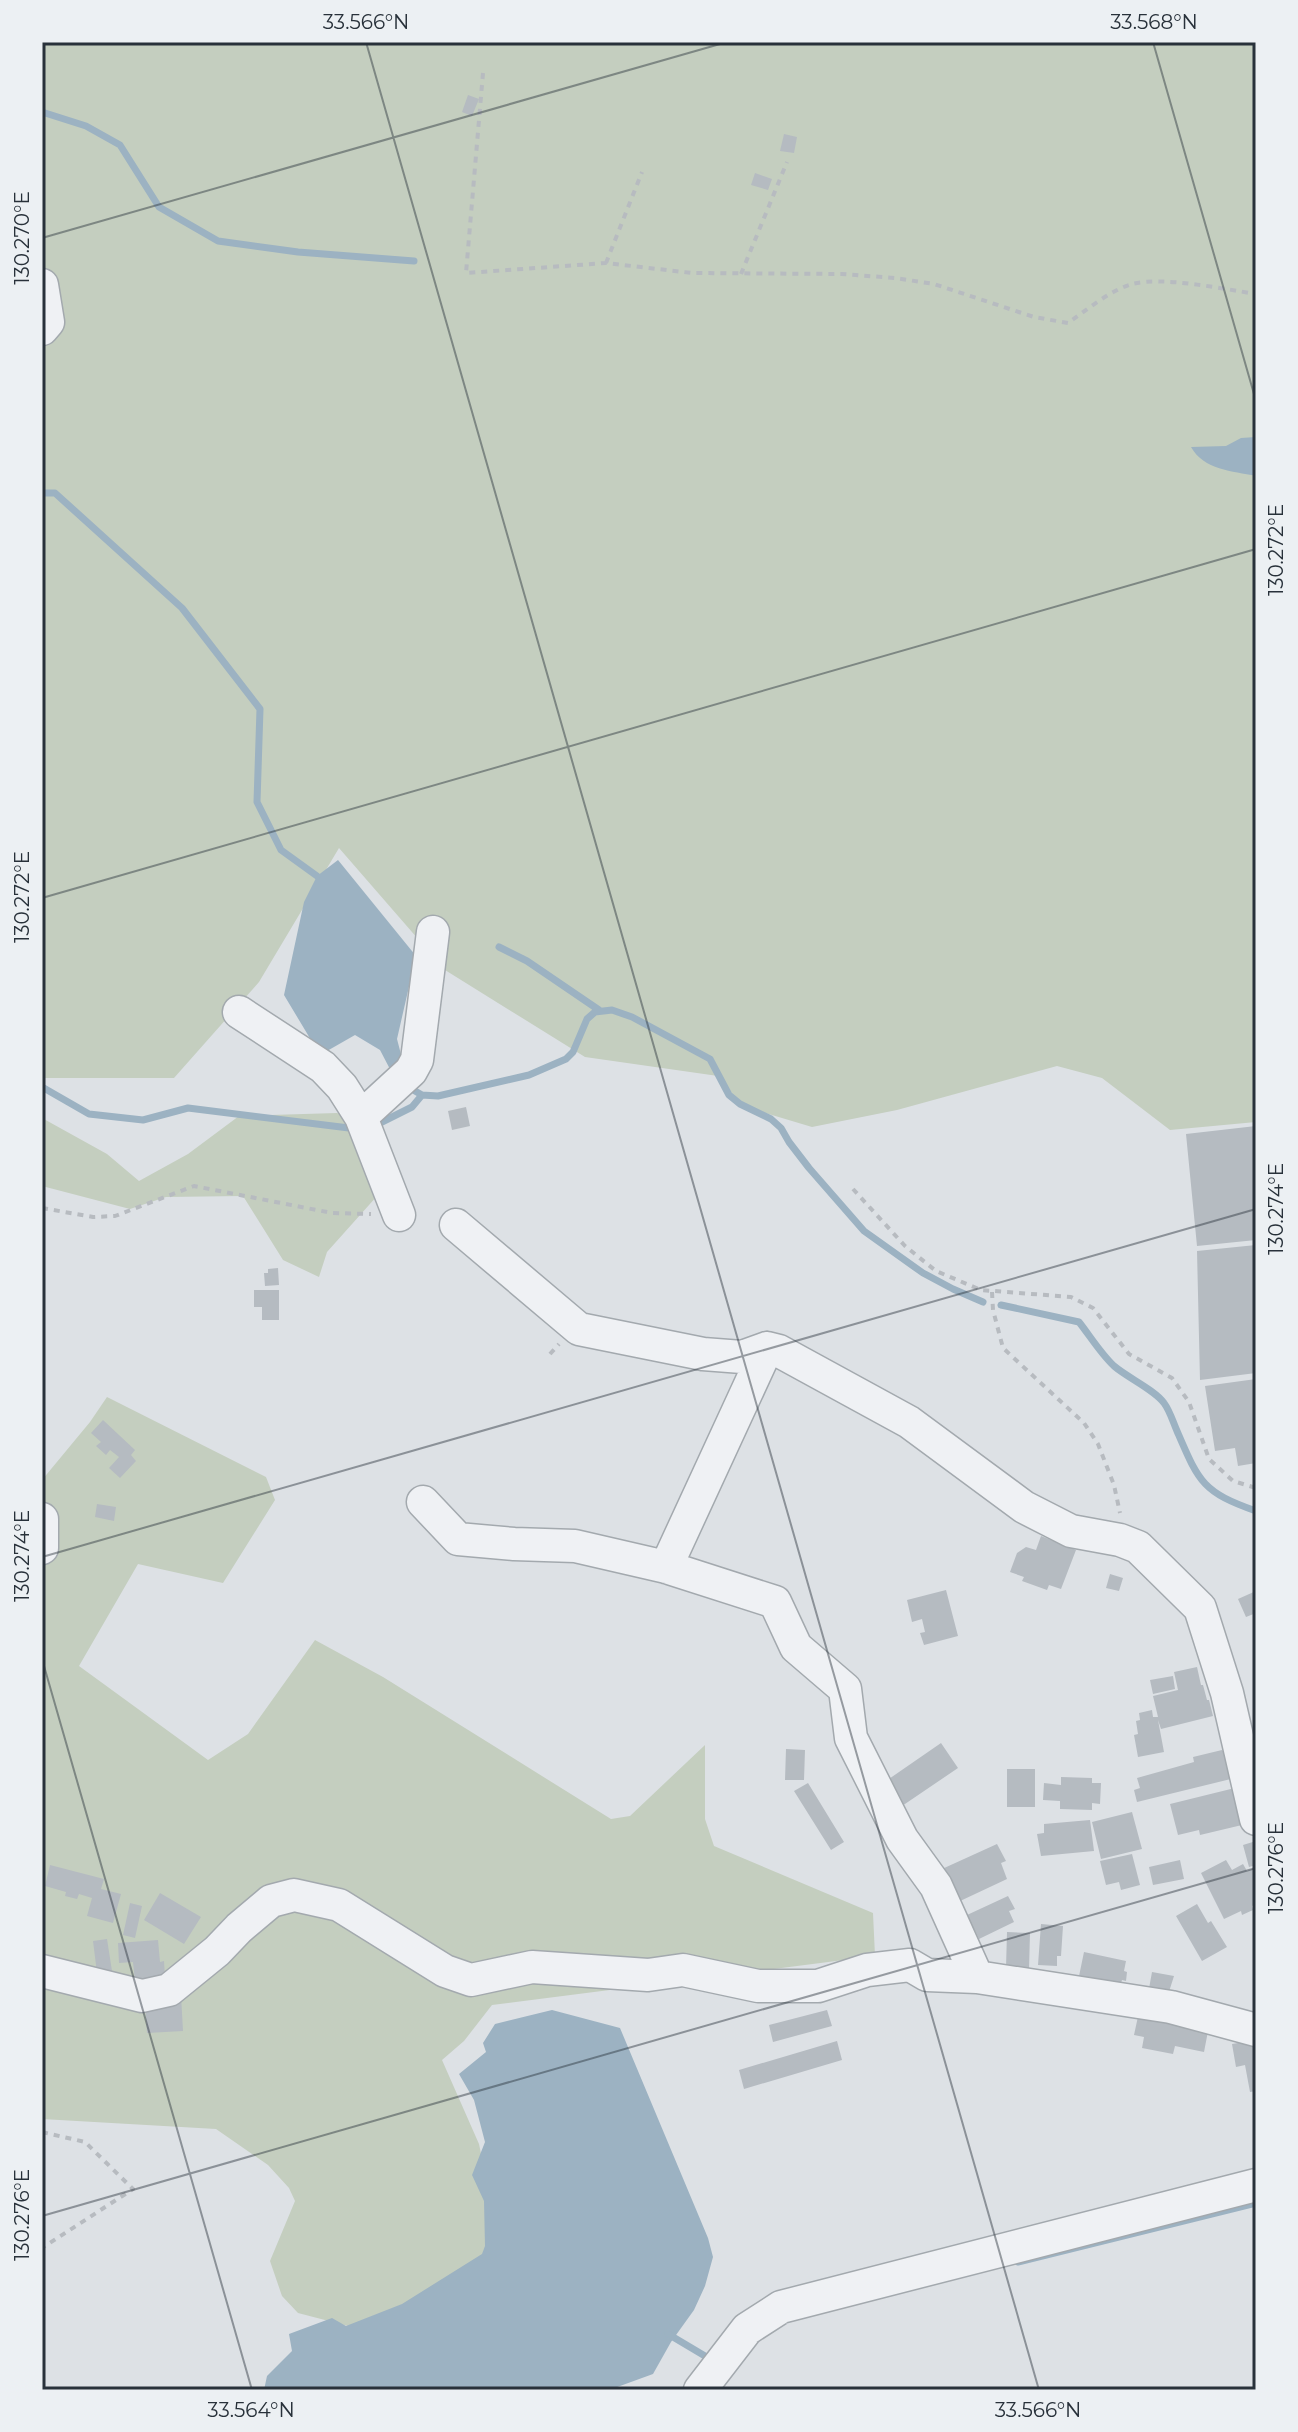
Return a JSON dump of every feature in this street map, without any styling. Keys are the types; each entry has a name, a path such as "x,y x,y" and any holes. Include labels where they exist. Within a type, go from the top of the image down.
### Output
{"street":[{"path":"42,285 48,322 42,329"},
{"path":"361,1117 411,1071 417,1060 433,932"},
{"path":"239,1012 323,1067 342,1087 361,1117 399,1215"},
{"path":"456,1225 579,1329 703,1354 742,1357 767,1348 779,1351 909,1422 1024,1507 1071,1531 1120,1540 1138,1547 1200,1608 1227,1693 1256,1819"},
{"path":"666,1567 767,1348"},
{"path":"423,1502 458,1539 575,1546 666,1567 775,1602 796,1647 845,1689 851,1738 902,1839 936,1886 977,1977"},
{"path":"42,1519 42,1548"},
{"path":"42,1971 142,1996 169,1990 271,1901 294,1895 339,1905 445,1971 471,1980 532,1967 648,1975 683,1970 758,1986 818,1986 867,1970 910,1965 927,1975 977,1977 1171,2007 1256,2030"},
{"path":"700,2390 747,2329 781,2307 1256,2185"}],"path":[{"path":"483,73 466,273 606,263 692,273 842,274 895,278 934,284 1034,317 1068,323 1107,296 1133,284 1174,282 1256,294"},
{"path":"741,274 787,162"},
{"path":"606,263 642,172"},
{"path":"42,1208 93,1217 115,1216 194,1186 284,1203"},
{"path":"853,1189 905,1246 936,1271 981,1290 1071,1297 1093,1308 1129,1354 1172,1378 1189,1402 1209,1459 1233,1481 1256,1488"},
{"path":"992,1292 993,1310 1003,1348 1084,1423 1098,1444 1120,1507 1120,1540"},
{"path":"42,2132 85,2142 133,2189 42,2248"}],"green space":[{"path":"42,42 1256,42 1256,1122 1170,1130 1102,1078 1057,1066 897,1110 812,1127 742,1106 718,1076 585,1057 445,970 339,848 259,982 174,1078 42,1078"},
{"path":"337,1113 374,1128 386,1186 327,1252 319,1277 283,1260 243,1196 166,1197 130,1209 42,1186 42,1118 107,1154 139,1181 188,1154 239,1116"},
{"path":"107,1397 266,1477 275,1500 223,1583 138,1564 79,1666 208,1760 248,1734 315,1640 383,1677 611,1819 630,1816 705,1745 705,1819 714,1846 873,1913 875,1956 492,2005 464,2041 442,2060 479,2144 487,2182 485,2256 401,2308 348,2326 298,2313 282,2296 270,2261 295,2201 289,2188 268,2165 216,2129 42,2119 42,1480"}],"water":[{"path":"1256,437 1256,476 1211,465 1191,447 1226,446 1241,438"},
{"path":"338,860 416,956 397,1039 404,1066 392,1073 380,1050 355,1035 320,1055 284,995 304,902 317,876"},
{"path":"552,2010 620,2028 708,2238 713,2257 705,2286 694,2310 653,2374 609,2390 264,2390 267,2376 292,2351 289,2334 332,2318 346,2326 402,2304 482,2254 485,2246 484,2201 472,2175 485,2142 474,2100 459,2074 486,2052 483,2043 495,2024"}],"building":[{"path":"468,95 479,99 472,116 462,112"},
{"path":"784,134 797,137 794,153 780,151"},
{"path":"755,173 772,179 768,190 751,185"},
{"path":"466,1107 470,1126 452,1130 448,1111"},
{"path":"1256,1126 1256,1240 1197,1246 1186,1134"},
{"path":"1256,1245 1256,1373 1200,1380 1197,1251"},
{"path":"278,1268 279,1285 265,1286 264,1273 268,1273 268,1269"},
{"path":"254,1290 279,1290 279,1320 262,1320 262,1307 254,1307"},
{"path":"1256,1379 1256,1463 1238,1466 1235,1448 1215,1451 1205,1386"},
{"path":"103,1420 135,1450 131,1455 136,1461 120,1478 109,1468 119,1457 110,1450 106,1455 96,1446 101,1442 91,1433"},
{"path":"97,1504 116,1507 114,1521 95,1517"},
{"path":"1041,1536 1076,1550 1061,1589 1049,1585 1047,1590 1022,1581 1024,1577 1010,1572 1017,1553 1026,1547 1036,1550"},
{"path":"1110,1574 1123,1578 1119,1591 1106,1588"},
{"path":"946,1590 958,1636 924,1645 920,1633 925,1632 922,1619 912,1622 907,1600"},
{"path":"1256,1591 1256,1613 1246,1617 1238,1599"},
{"path":"1197,1667 1213,1716 1161,1729 1158,1720 1164,1752 1138,1757 1134,1735 1138,1734 1136,1721 1140,1720 1139,1713 1152,1710 1153,1717 1158,1717 1153,1696 1178,1690 1174,1672"},
{"path":"1173,1676 1175,1689 1153,1694 1150,1680"},
{"path":"941,1743 958,1768 902,1806 886,1781"},
{"path":"786,1749 805,1750 804,1780 785,1780"},
{"path":"1222,1750 1236,1766 1239,1777 1137,1802 1134,1790 1140,1788 1137,1778 1194,1762 1193,1757"},
{"path":"1007,1769 1035,1769 1035,1807 1007,1807"},
{"path":"1061,1777 1092,1778 1092,1783 1101,1783 1100,1804 1092,1803 1092,1810 1060,1809 1060,1801 1043,1800 1044,1783 1061,1785"},
{"path":"808,1783 844,1842 831,1850 794,1791"},
{"path":"1243,1786 1242,1825 1200,1835 1199,1830 1178,1835 1170,1804"},
{"path":"1132,1812 1142,1849 1101,1859 1092,1822"},
{"path":"1090,1820 1094,1851 1041,1856 1037,1834 1044,1833 1044,1824"},
{"path":"1256,1841 1256,1865 1249,1867 1243,1845"},
{"path":"997,1844 1006,1861 1001,1863 1007,1879 958,1902 942,1869"},
{"path":"1132,1854 1140,1885 1121,1890 1119,1882 1106,1885 1100,1861"},
{"path":"1180,1860 1184,1879 1153,1885 1149,1867"},
{"path":"1226,1860 1232,1870 1243,1864 1247,1871 1256,1867 1256,1904 1252,1906 1253,1910 1242,1915 1241,1911 1224,1919 1201,1873"},
{"path":"50,1865 104,1879 101,1889 121,1894 113,1923 87,1916 92,1898 79,1894 77,1899 65,1896 66,1892 45,1886"},
{"path":"160,1893 201,1917 184,1944 144,1920"},
{"path":"1008,1896 1015,1909 1009,1911 1014,1922 979,1939 967,1915"},
{"path":"130,1903 142,1906 135,1938 123,1935"},
{"path":"1197,1904 1227,1947 1202,1961 1176,1916"},
{"path":"1041,1924 1063,1926 1061,1956 1057,1956 1057,1966 1038,1965"},
{"path":"1007,1932 1030,1933 1029,1970 1006,1968"},
{"path":"107,1939 112,1971 97,1973 93,1941"},
{"path":"158,1940 165,1978 135,1981 133,1962 119,1963 118,1943"},
{"path":"1084,1952 1126,1961 1126,1981 1122,1980 1119,1989 1078,1981"},
{"path":"1152,1972 1174,1976 1167,1998 1148,1994"},
{"path":"181,1995 183,2031 147,2033 145,2003"},
{"path":"827,2010 832,2026 773,2042 769,2025"},
{"path":"1139,2012 1209,2026 1204,2052 1175,2046 1173,2054 1142,2048 1144,2037 1134,2035"},
{"path":"1256,2040 1256,2091 1250,2092 1245,2065 1236,2067 1232,2044"},
{"path":"837,2041 842,2060 744,2089 739,2070"}],"waterway":[{"path":"42,112 86,126 120,145 159,207 218,241 298,252 414,261"},
{"path":"42,493 55,493 182,608 260,709 257,802 281,850 317,876"},
{"path":"499,947 527,961 599,1010"},
{"path":"410,1082 415,1091 422,1095 438,1096 529,1075 566,1059 573,1052 587,1019 595,1012 612,1010 632,1017 710,1059 729,1095 781,1128 809,1168 864,1231 923,1273 983,1302"},
{"path":"42,1087 89,1114 143,1120 188,1108 357,1129"},
{"path":"374,1126 412,1107 422,1095"},
{"path":"1001,1305 1079,1322 1114,1366 1164,1403 1204,1483 1224,1498 1256,1511"},
{"path":"1018,2262 1256,2203"},
{"path":"668,2334 710,2359"}]}
